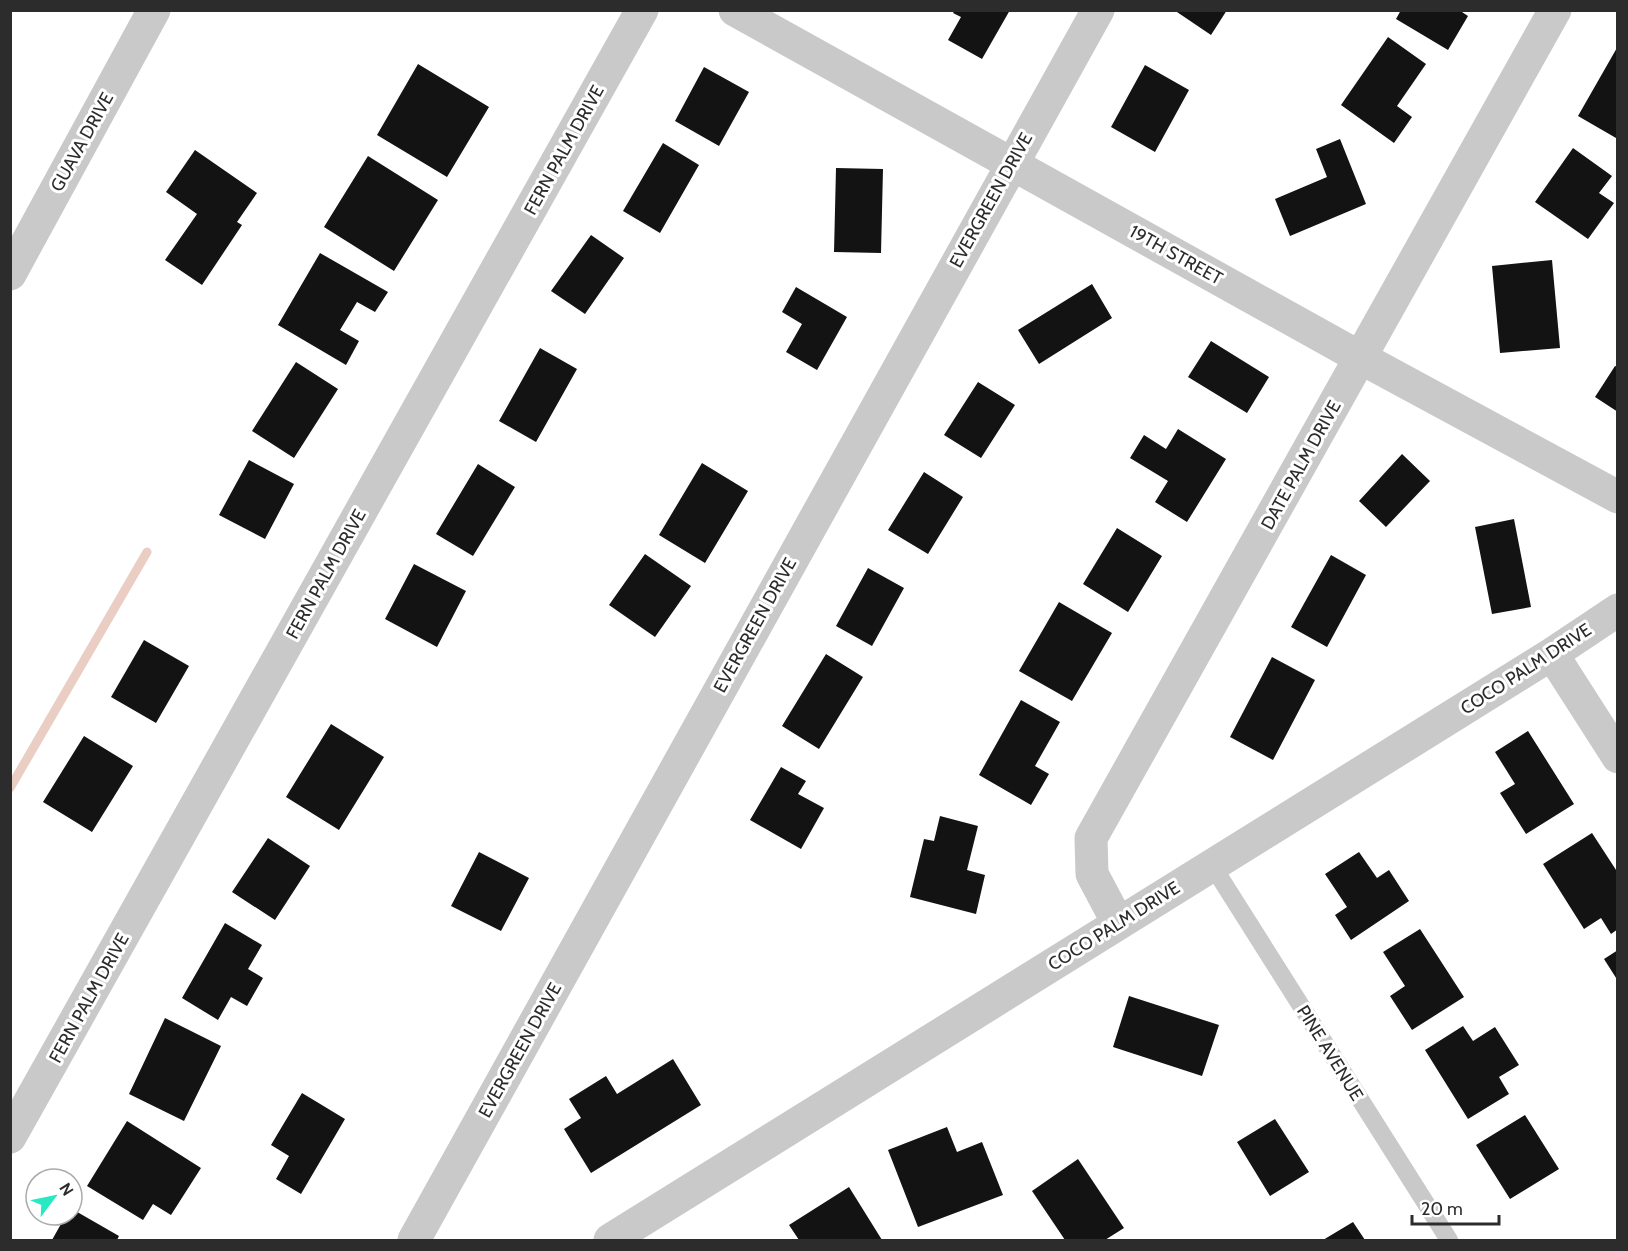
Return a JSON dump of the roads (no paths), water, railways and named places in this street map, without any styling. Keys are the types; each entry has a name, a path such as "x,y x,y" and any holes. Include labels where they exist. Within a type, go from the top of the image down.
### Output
{"street":[{"name":"GUAVA DRIVE","path":"10,274 154,10"},
{"name":"FERN PALM DRIVE","path":"10,1137 642,10"},
{"name":"19TH STREET","path":"735,10 1361,358 1617,497"},
{"name":"EVERGREEN DRIVE","path":"414,1240 1098,10"},
{"name":"DATE PALM DRIVE","path":"1119,923 1092,874 1091,838 1555,10"},
{"name":"COCO PALM DRIVE","path":"610,1240 1552,654 1617,610"},
{"path":"1552,654 1617,757"}],"lane":[{"name":"PINE AVENUE","path":"1212,866 1449,1240"}],"waterway":[{"path":"10,788 147,552"}]}
